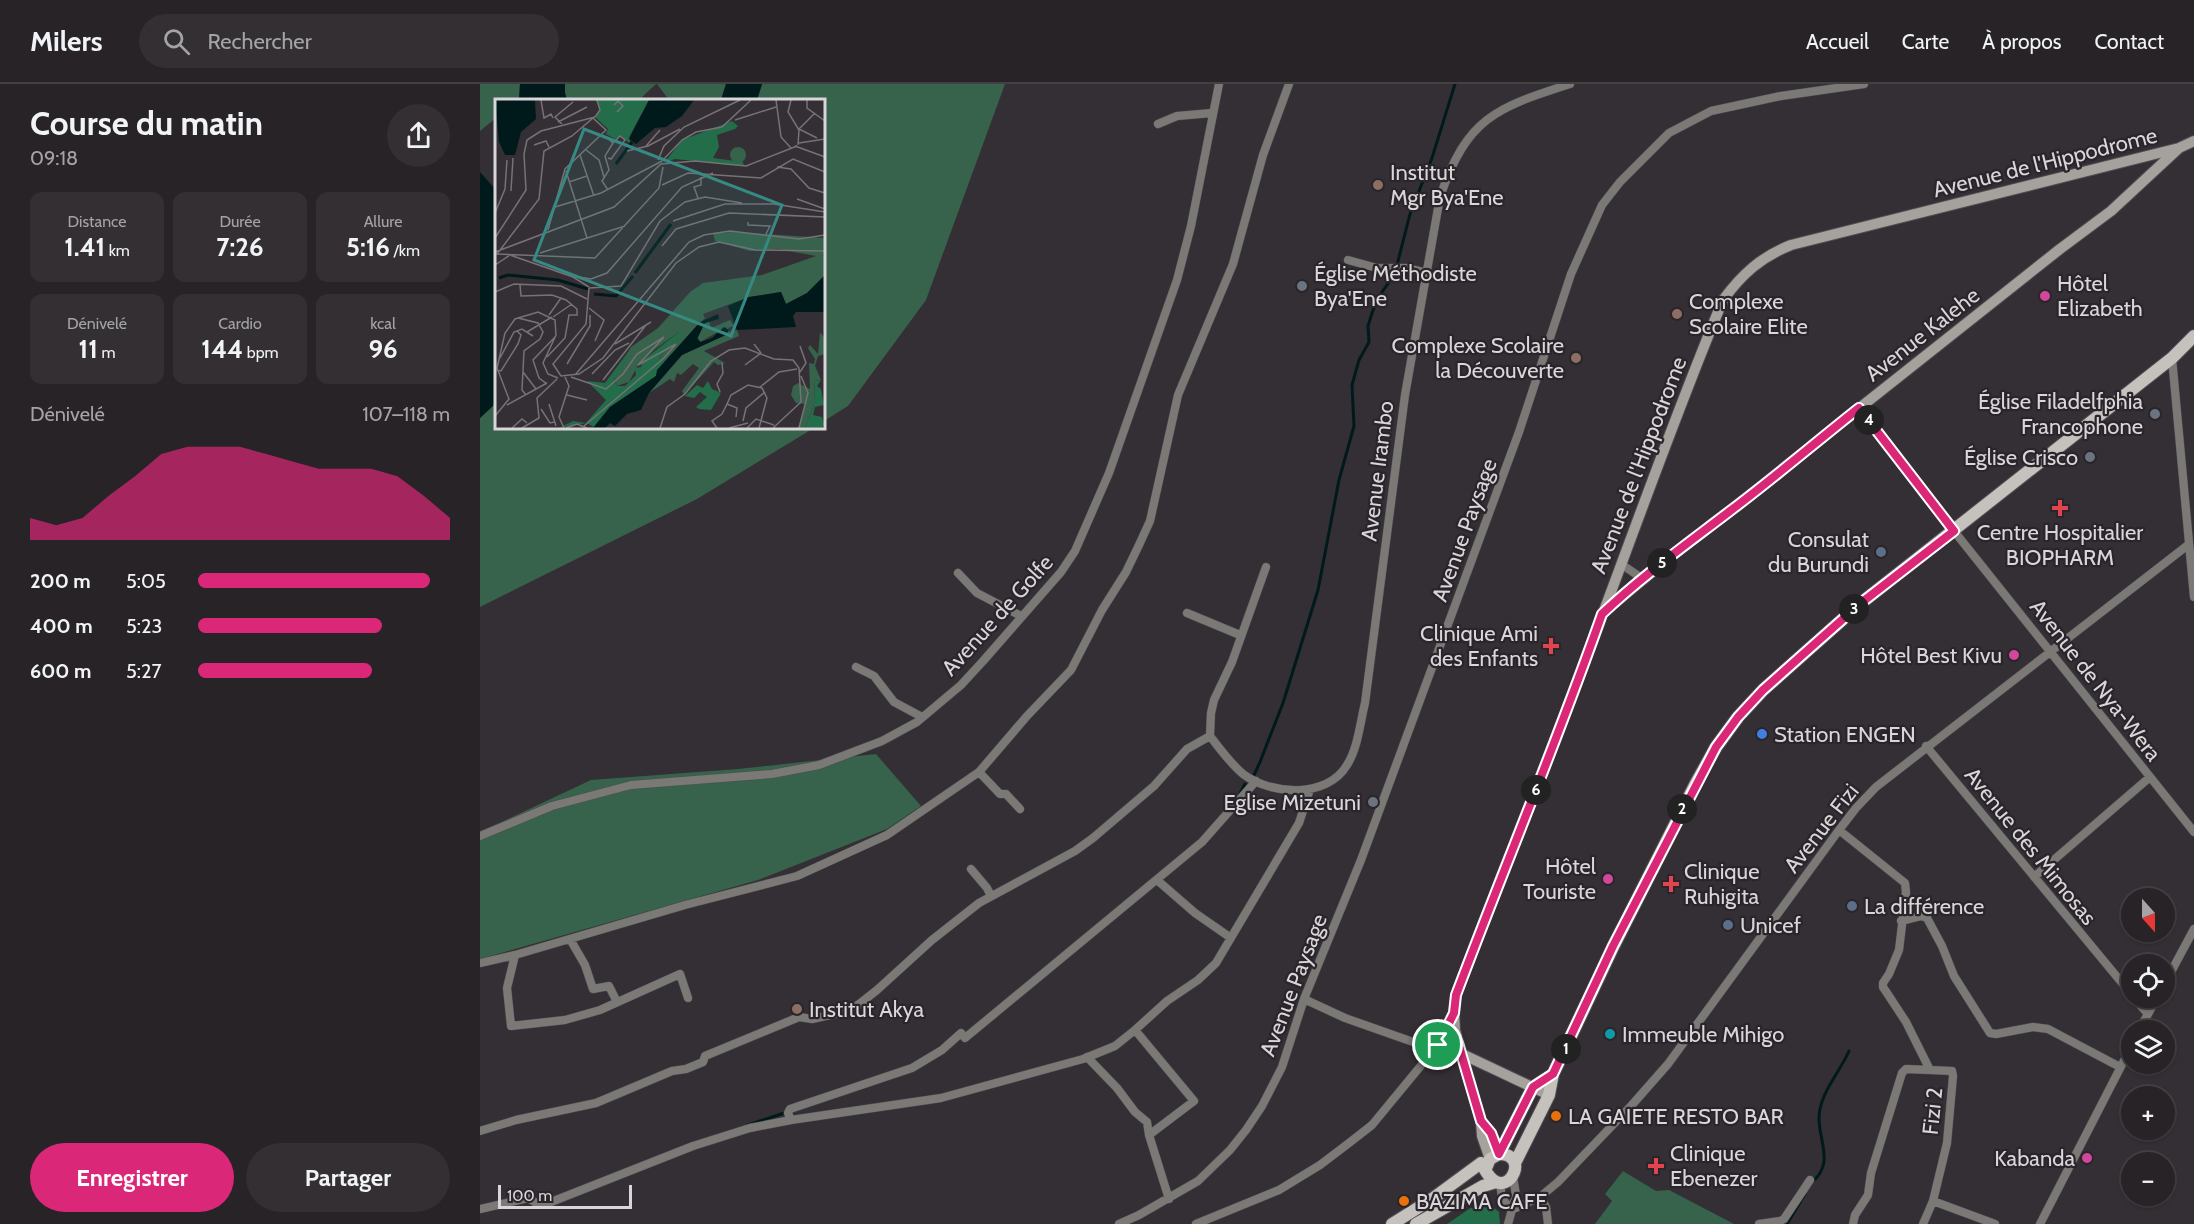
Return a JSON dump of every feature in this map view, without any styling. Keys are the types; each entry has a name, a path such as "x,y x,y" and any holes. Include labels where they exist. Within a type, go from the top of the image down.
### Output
{"main road":[{"path":"1416,1224 1482,1186 1505,1182 1513,1177 1515,1163 1548,1095 1553,1074 1613,946 1716,747 1738,717 1763,690 1861,603 2172,358 2194,336"},
{"path":"1498,1183 1488,1175 1490,1159 1533,1087 1553,1074"},
{"path":"1398,1222 1490,1159 1509,1156 1515,1163"}],"street":[{"name":"Avenue de Golfe","path":"480,836 552,806 631,785 772,774 819,765 882,741 917,722 961,685 1061,573 1075,552 1106,481 1177,280 1219,84"},
{"path":"480,963 515,956 797,876 887,835 979,772 1027,716 1071,670 1102,610 1126,572 1150,521 1178,395 1233,264 1263,155 1289,84"},
{"name":"Avenue Irambo","path":"1210,736 1231,764 1256,781 1269,786 1310,789 1327,784 1338,777 1347,766 1354,752 1362,713 1405,395 1440,197 1462,146 1482,123 1521,100 1570,84"},
{"name":"Avenue Paysage","path":"1119,1224 1169,1199 1198,1181 1230,1150 1262,1106 1282,1067 1304,999 1361,860 1421,701 1519,432 1571,274 1602,205 1620,182 1669,133 1711,111 1781,96 1864,84"},
{"path":"1158,124 1177,116 1212,113"},
{"name":"Avenue de l'Hippodrome","path":"1490,1159 1491,1133 1481,1121 1460,1048 1454,1013 1456,995 1540,782 1723,300 1748,270 1764,258 1791,244 2179,148 2194,141"},
{"name":"Avenue Kalehe","path":"1602,614 1643,579 2111,211 2179,148"},
{"path":"1348,260 1377,268 1407,268 1427,273"},
{"path":"2172,358 2194,597"},
{"name":"Avenue de Nya-Wera","path":"1859,408 2194,832"},
{"name":"Avenue Fizi","path":"1511,1210 1540,1197 1558,1182 1668,1064 1839,830 1876,787 2188,545"},
{"path":"1621,564 1643,579"},
{"path":"480,1131 516,1120 596,1102 672,1071 686,1069 703,1062 705,1056 799,1017 812,1019 839,1013 858,1005 932,940 991,896 1075,851 1154,786 1187,749 1210,736 1214,700 1232,662 1266,567"},
{"path":"958,573 977,593 1021,616"},
{"path":"1187,613 1240,635"},
{"path":"856,667 874,676 894,702 922,717"},
{"name":"Avenue des Mimosas","path":"1926,746 2121,982"},
{"path":"979,772 1000,794 1006,794 1020,809"},
{"path":"2034,877 2150,777"},
{"path":"791,1120 788,1113 790,1109 912,1068 942,1050 962,1034 965,1038 1202,842 1256,781"},
{"path":"480,1209 528,1198 538,1204 546,1204 693,1146 750,1128 941,1098 1008,1081 1087,1057 1114,1046 1167,1001 1198,980 1216,963 1299,823 1310,789"},
{"name":"Fizi 2","path":"1839,830 1905,883 1906,892 1897,958 1883,987 1906,1022 1930,1070 1952,1071 1947,1143 1933,1201"},
{"path":"971,869 991,896"},
{"path":"1156,880 1195,913 1231,938"},
{"path":"1901,921 1921,916 1927,918 1954,976 1990,1033 2033,1028 2048,1029 2120,1067 2040,1224"},
{"path":"2175,964 2194,929"},
{"path":"570,939 585,965 593,989 609,986 617,1002"},
{"path":"515,956 507,988 511,1026 565,1020 600,1010 680,974 688,998"},
{"path":"1304,999 1345,1018 1436,1047 1460,1048 1548,1095"},
{"name":"Avenue des Mimosas","path":"2143,1008 2148,1014"},
{"path":"2145,1020 2151,1008"},
{"path":"1196,1224 1279,1190 1320,1165 1372,1125 1436,1047 1454,1013"},
{"path":"1135,1030 1194,1101 1149,1135"},
{"path":"1087,1057 1117,1088 1135,1112 1147,1122 1169,1199"},
{"path":"1853,1224 1855,1215 1868,1196 1871,1173 1902,1073 1906,1069 1930,1070"},
{"path":"1508,1224 1516,1195 1513,1177"},
{"path":"1759,1224 1784,1219 1810,1180"},
{"path":"1498,1183 1502,1198 1511,1210"},
{"path":"1540,1197 1545,1207 1548,1224"},
{"path":"1923,1224 1933,1201 1995,1224"}],"green space":[{"path":"480,84 520,84 519,99 495,99 495,119 480,131"},
{"path":"565,84 656,84 640,99 567,99"},
{"path":"657,84 726,84 721,99 668,99"},
{"path":"762,84 1005,84 926,300 848,406 825,420 825,99 757,99"},
{"path":"495,404 495,429 812,429 697,499 480,607 480,418"},
{"path":"876,754 921,806 887,829 758,880 480,959 480,832 591,780 738,769"},
{"path":"1623,1171 1656,1191 1669,1190 1734,1224 1595,1224 1612,1201 1605,1194"},
{"path":"1482,1204 1490,1205 1499,1212 1500,1224 1447,1224 1469,1209"}],"water":[{"path":"520,84 565,84 567,99 519,99"},
{"path":"726,84 762,84 757,99 721,99"},
{"path":"480,172 495,189 495,404 480,418"}],"waterway":[{"path":"1397,265 1410,214 1432,158 1455,84"},
{"path":"1254,775 1283,703 1318,590 1339,480 1354,426 1352,385 1359,360 1369,342 1368,326 1373,310 1394,275"},
{"path":"1238,797 1245,784"},
{"path":"1811,1183 1818,1176 1824,1161 1819,1118 1822,1100 1849,1051"},
{"path":"748,1125 787,1112"},
{"path":"1787,1224 1805,1194"}],"place":[{"name":"Institut Mgr Bya'Ene","path":"1378,185"},
{"name":"Église Méthodiste Bya'Ene","path":"1302,286"},
{"name":"Hôtel Elizabeth","path":"2045,296"},
{"name":"Complexe Scolaire Elite","path":"1677,314"},
{"name":"Complexe Scolaire la Découverte","path":"1576,358"},
{"name":"Église Filadelfphia Francophone","path":"2155,414"},
{"name":"Église Crisco","path":"2090,457"},
{"name":"Centre Hospitalier BIOPHARM","path":"2060,508"},
{"name":"Consulat du Burundi","path":"1881,552"},
{"name":"Clinique Ami des Enfants","path":"1551,646"},
{"name":"Hôtel Best Kivu","path":"2014,655"},
{"name":"Station ENGEN","path":"1762,734"},
{"name":"Eglise Mizetuni","path":"1373,802"},
{"name":"Hôtel Touriste","path":"1608,879"},
{"name":"Clinique Ruhigita","path":"1671,884"},
{"name":"La différence","path":"1852,906"},
{"name":"Unicef","path":"1728,925"},
{"name":"Institut Akya","path":"797,1009"},
{"name":"Immeuble Mihigo","path":"1610,1034"},
{"name":"LA GAIETE RESTO BAR","path":"1556,1116"},
{"name":"Kabanda","path":"2087,1158"},
{"name":"Clinique Ebenezer","path":"1656,1166"},
{"name":"BAZIMA CAFE","path":"1404,1201"}],"route":[{"path":"1859,408 1954,531 1861,603 1763,690 1738,717 1716,747 1613,946 1553,1074 1533,1087 1499,1154 1491,1133 1481,1121 1458,1043 1438,1045 1454,1013 1456,995 1540,782 1602,614 1621,596 1859,408"}]}
